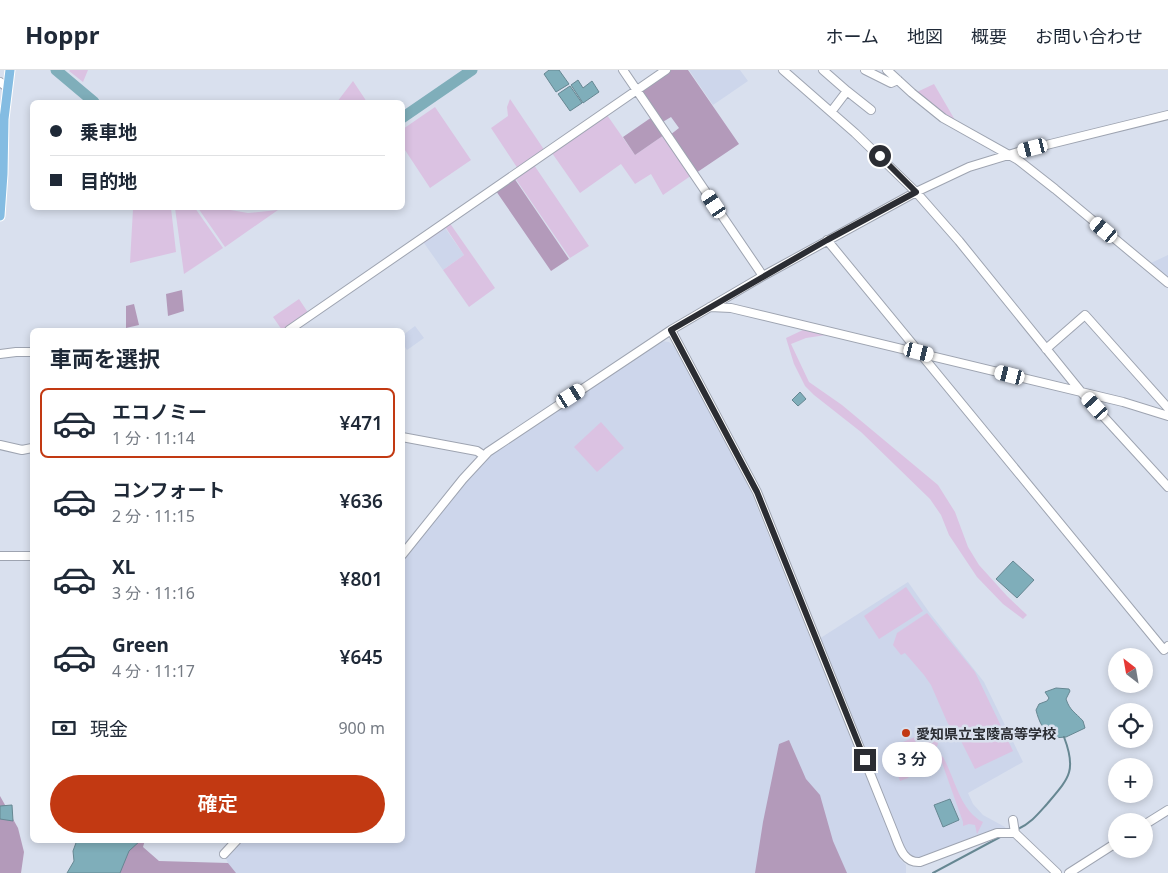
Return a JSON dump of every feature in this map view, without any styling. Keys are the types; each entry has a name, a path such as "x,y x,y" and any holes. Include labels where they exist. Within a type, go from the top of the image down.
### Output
{"main road":[{"path":"0,216 4,119 10,70"}],"street":[{"path":"623,70 763,276"},
{"path":"293,328 666,70"},
{"path":"784,70 794,73 831,112 916,192 959,241 1082,393 1168,487"},
{"path":"824,70 871,110"},
{"path":"865,70 891,83 898,80"},
{"path":"887,70 943,118 1010,155 1055,189 1168,283"},
{"path":"0,82 8,88"},
{"path":"831,112 847,91"},
{"path":"405,551 483,455 671,330 763,276 916,192 969,167 1168,115"},
{"path":"827,240 1164,650 1168,646"},
{"path":"710,307 731,308 919,352 1123,402 1168,416"},
{"path":"1046,349 1086,315 1168,408"},
{"path":"671,330 757,492 902,853 911,861 920,862 997,833 1015,834"},
{"path":"0,354 30,352"},
{"path":"405,438 477,451 483,455"},
{"path":"0,445 22,450 30,448"},
{"path":"405,542 412,543"},
{"path":"0,556 30,556"},
{"path":"1153,819 1168,810"},
{"path":"1013,820 1015,834 1057,873"},
{"path":"224,854 234,843"},
{"path":"1069,873 1108,848"}],"shaded area":[{"path":"70,70 88,70 83,82"},
{"path":"549,70 559,70 569,84 556,92 544,74"},
{"path":"671,70 688,70 739,144 696,173 670,135 679,128 671,117 661,123 640,92"},
{"path":"689,70 740,70 748,81 713,105"},
{"path":"578,80 583,88 592,81 599,92 583,103 571,85"},
{"path":"353,81 366,100 339,100"},
{"path":"934,84 955,120 944,115 917,92"},
{"path":"570,86 582,103 570,111 558,94"},
{"path":"510,99 545,151 518,169 491,128 508,116 507,107"},
{"path":"435,107 471,160 430,188 405,150 405,128"},
{"path":"607,115 635,155 664,135 692,175 663,195 651,174 635,184 621,164 580,193 552,153"},
{"path":"652,117 664,135 635,155 623,137"},
{"path":"534,165 589,246 570,258 515,178"},
{"path":"514,178 569,259 551,271 496,191"},
{"path":"133,210 171,210 176,252 130,263"},
{"path":"175,210 196,210 223,248 184,274"},
{"path":"199,210 231,210 248,213 278,210 225,247"},
{"path":"449,222 495,288 469,307 443,270 464,255 446,228 424,243 423,241"},
{"path":"445,228 464,255 443,270 424,243"},
{"path":"1168,255 1168,280 1151,263"},
{"path":"182,290 184,311 168,316 166,294"},
{"path":"299,299 309,314 289,328 281,328 273,317"},
{"path":"134,304 139,325 126,328 126,306"},
{"path":"415,326 424,338 407,350 405,347 405,334"},
{"path":"805,329 826,335 806,338 791,344 809,382 842,405 938,485 955,512 968,547 979,565 1027,615 1023,619 1003,604 977,577 949,535 941,515 930,499 861,432 805,386 794,364 786,338"},
{"path":"661,341 669,342 677,349 747,482 900,859 906,865 906,873 232,873 225,856 236,843 405,843 405,558 485,457"},
{"path":"800,392 806,399 798,406 792,400"},
{"path":"601,422 624,448 597,472 574,447"},
{"path":"1013,561 1034,580 1017,598 996,579"},
{"path":"908,582 984,682 1023,762 968,793 973,804 983,815 1005,827 1006,830 925,858 915,857 905,852 819,639"},
{"path":"906,587 923,611 879,639 864,616"},
{"path":"927,613 975,672 1013,751 975,769 957,733 948,724 931,685 905,653 901,655 893,645 897,633"},
{"path":"1056,688 1069,689 1070,691 1066,699 1071,709 1083,721 1085,728 1066,737 1053,738 1042,726 1036,710 1039,704 1047,701 1049,698 1045,692"},
{"path":"920,735 918,745 921,752 919,756 891,757 888,748"},
{"path":"930,737 934,737 938,743 934,749 930,749 926,745 926,741"},
{"path":"789,740 806,779 820,795 833,841 847,873 755,873 779,744"},
{"path":"934,754 943,757 963,802 975,817 983,822 977,834 975,825 963,826 941,760 928,762"},
{"path":"902,760 910,763 912,772 908,778 900,781 893,761"},
{"path":"0,796 18,828 24,852 21,873 0,873"},
{"path":"950,799 959,820 943,827 934,805"},
{"path":"12,805 13,821 0,819 0,806"},
{"path":"76,843 138,843 129,851 120,873 67,873 74,861 73,851"},
{"path":"80,843 144,843 143,847 159,861 228,863 236,873 75,873"}],"waterway":[{"path":"56,70 92,100"},
{"path":"405,116 472,70"},
{"path":"1018,829 1037,815 1055,795 1069,774 1070,758 1064,737"},
{"path":"933,873 1002,836"}],"place":[{"name":"愛知県立宝陵高等学校","path":"906,733"}],"route":[{"path":"865,760 757,492 671,330 827,240 916,192 880,156"}]}
